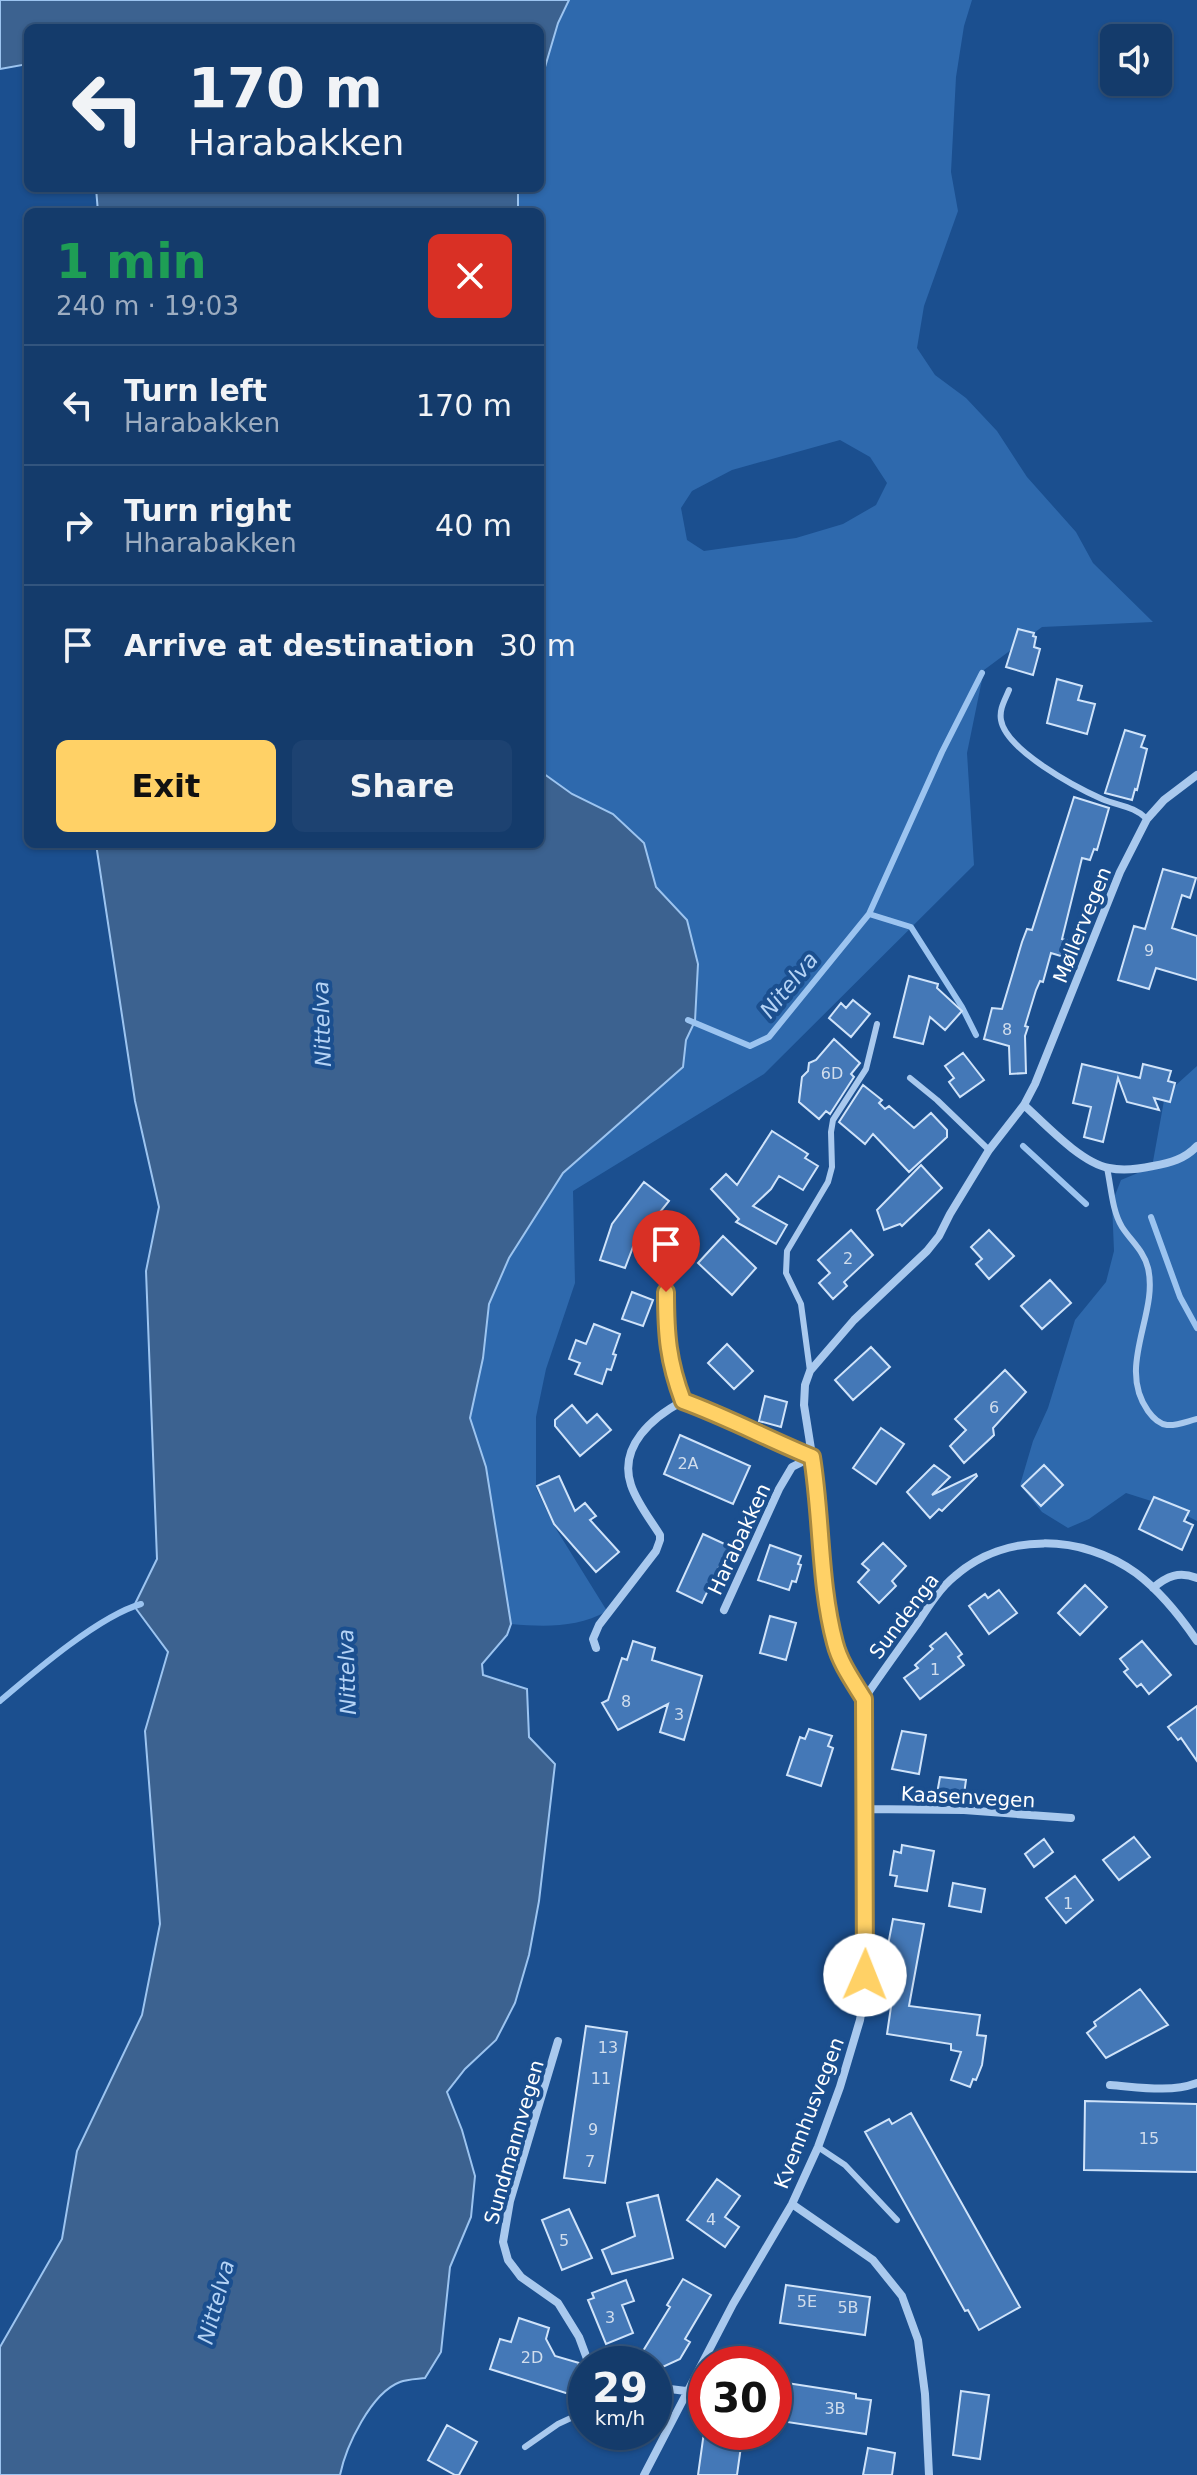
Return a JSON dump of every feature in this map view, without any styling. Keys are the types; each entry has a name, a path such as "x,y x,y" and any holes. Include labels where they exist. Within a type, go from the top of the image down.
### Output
{"street":[{"name":"Møllervegen","path":"810,1371 854,1320 939,1236 989,1150 1024,1105 1065,1014 1120,872 1147,819 1164,800 1197,775"},
{"path":"1024,1105 1077,1152 1107,1168 1136,1169 1170,1163 1190,1154 1197,1146"},
{"path":"810,1371 805,1385 804,1405 826,1595 835,1644 864,1699"},
{"path":"596,1648 593,1639 599,1625 656,1551 660,1540 630,1483 633,1448 645,1427 664,1411 683,1401 812,1457"},
{"name":"Harabakken","path":"724,1610 779,1489 792,1467 812,1457"},
{"name":"Sundenga","path":"864,1699 941,1590 969,1565 1003,1548 1040,1542 1090,1550 1134,1572 1153,1588 1197,1641"},
{"path":"1153,1588 1169,1576 1178,1574 1197,1578"},
{"name":"Kvennhusvegen","path":"644,2475 686,2391 792,2204 818,2147 852,2053 864,1995 866,1955 864,1699"},
{"name":"Kaasenvegen","path":"864,1809 964,1810 1071,1818"},
{"name":"Sundmannvegen","path":"558,2041 510,2201 503,2242 508,2260 521,2277 558,2303 582,2346"},
{"path":"1110,2085 1163,2088 1197,2083"},
{"path":"792,2204 873,2260 902,2296 918,2340 925,2394 929,2475"},
{"path":"672,2389 686,2391"}],"lane":[{"path":"1009,690 1001,708 1001,723 1020,749 1045,769 1074,785 1105,800 1130,807 1147,819"},
{"path":"810,1371 801,1304 786,1273 787,1251 828,1182 832,1167 833,1120 866,1069 877,1024"},
{"path":"910,1078 989,1150"},
{"path":"1107,1168 1118,1219 1139,1249 1149,1271 1150,1289 1136,1360 1141,1396 1146,1407 1162,1424 1171,1426 1197,1419"},
{"path":"666,1292 666,1340 683,1401"},
{"path":"818,2147 845,2165 897,2220"},
{"path":"525,2447 568,2419"}],"shaded area":[{"path":"569,0 972,0 964,26 956,77 951,172 958,211 924,306 917,348 935,375 966,398 997,431 1027,477 1076,532 1093,563 1153,622 1042,627 984,670 967,753 974,865 764,1074 573,1191 575,1283 546,1369 536,1417 536,1488 553,1524 607,1611 584,1621 536,1626 511,1624 486,1467 470,1418 483,1358 489,1304 509,1258 563,1173 683,1067 686,1040 695,1021 687,920 656,887 644,843 613,814 572,794 544,774 544,208 518,208 518,192 544,192 544,70 558,23","holes":["840,440 870,457 887,483 876,505 843,524 796,538 704,551 687,540 681,508 692,491 732,470"]},
{"path":"1197,1066 1197,1521 1170,1507 1126,1493 1089,1519 1068,1528 1042,1512 1020,1485 1075,1320 1106,1282 1114,1251 1112,1203 1121,1180 1152,1167 1165,1095"}],"water":[{"path":"0,0 569,0 558,23 544,70 544,24 24,24 24,65 0,69"},
{"path":"96,192 518,192 518,208 98,208"},
{"name":"Nittelva","path":"544,774 572,794 613,814 644,843 656,887 687,920 698,964 695,1021 686,1040 683,1067 563,1173 509,1258 489,1304 483,1358 470,1418 486,1467 511,1624 507,1635 482,1664 483,1675 527,1689 529,1737 555,1764 539,1901 529,1955 515,2003 496,2040 465,2069 447,2092 475,2176 471,2217 450,2267 441,2352 425,2378 400,2382 379,2397 354,2436 340,2475 0,2475 0,2347 62,2239 77,2151 142,2015 160,1924 145,1731 168,1652 134,1606 157,1559 146,1271 159,1207 135,1101 97,848 544,848"}],"building":[{"path":"1018,629 1034,633 1034,647 1040,649 1033,675 1006,667"},
{"path":"1057,679 1082,686 1078,700 1095,704 1087,734 1047,723"},
{"path":"1125,730 1145,736 1141,747 1147,749 1132,800 1105,793"},
{"path":"1074,797 1109,808 1097,850 1094,849 1090,860 1082,858 1062,939 1068,941 1064,957 1051,953 1043,982 1040,981 1036,990 1025,1026 1028,1027 1025,1036 1026,1073 1010,1074 1009,1046 984,1039 992,1008 1002,1009 1022,942 1027,929 1032,930"},
{"path":"1163,869 1196,878 1190,898 1182,895 1172,928 1197,936 1197,980 1156,968 1149,989 1118,980 1134,926 1145,929"},
{"path":"909,976 938,984 937,988 962,1011 945,1030 930,1017 923,1044 894,1037"},
{"path":"853,1000 870,1014 851,1037 829,1018 841,1003 846,1008"},
{"path":"834,1039 860,1063 830,1114 826,1111 819,1119 799,1102 802,1077 808,1071 809,1063 816,1060"},
{"path":"963,1053 984,1080 960,1097 949,1082 954,1078 945,1066"},
{"path":"1082,1064 1140,1078 1143,1064 1171,1071 1168,1081 1175,1083 1170,1102 1154,1098 1159,1110 1127,1102 1118,1078 1103,1142 1084,1137 1091,1107 1073,1103"},
{"path":"863,1085 882,1100 879,1103 885,1109 889,1106 914,1128 931,1113 947,1130 947,1137 909,1172 873,1134 865,1144 839,1122"},
{"path":"772,1131 808,1154 805,1158 818,1166 803,1190 779,1176 771,1189 753,1206 787,1225 776,1244 736,1222 739,1219 711,1189 726,1174 737,1185"},
{"path":"921,1165 942,1188 902,1226 884,1230 877,1210"},
{"path":"644,1182 669,1201 656,1217 663,1221 652,1235 646,1230 633,1247 625,1268 600,1260 612,1224"},
{"path":"851,1230 873,1255 844,1282 847,1286 833,1299 819,1283 830,1273 818,1260"},
{"path":"989,1230 1014,1256 989,1279 976,1264 982,1259 971,1247"},
{"path":"723,1236 756,1268 732,1295 698,1263"},
{"path":"1050,1280 1071,1303 1042,1329 1021,1306"},
{"path":"632,1292 653,1300 643,1326 622,1319"},
{"path":"594,1324 620,1334 611,1370 607,1369 602,1384 575,1374 580,1363 569,1359 576,1340 586,1344"},
{"path":"727,1344 753,1371 734,1389 708,1363"},
{"path":"871,1347 890,1367 853,1400 835,1380"},
{"path":"1005,1370 1026,1392 993,1428 994,1435 964,1463 950,1446 966,1430 955,1419"},
{"path":"765,1396 787,1402 781,1427 759,1421"},
{"path":"572,1405 587,1423 597,1414 611,1430 580,1456 555,1426 555,1420"},
{"path":"881,1428 904,1444 876,1484 853,1468"},
{"path":"680,1435 750,1466 733,1504 664,1474"},
{"path":"934,1465 950,1477 932,1495 977,1476 942,1511 939,1509 930,1518 907,1492"},
{"path":"1044,1465 1063,1485 1041,1506 1022,1486"},
{"path":"559,1476 575,1511 585,1503 596,1516 590,1520 619,1552 596,1572 554,1524 537,1486"},
{"path":"1154,1497 1189,1511 1184,1521 1193,1525 1182,1550 1139,1529"},
{"path":"703,1534 729,1546 702,1603 677,1591"},
{"path":"883,1543 906,1566 892,1581 896,1586 879,1603 858,1582 869,1570 862,1564"},
{"path":"770,1545 801,1556 796,1582 792,1581 789,1590 758,1580"},
{"path":"1085,1585 1107,1607 1080,1635 1058,1613"},
{"path":"999,1590 1017,1613 989,1634 969,1606 985,1594 988,1598"},
{"path":"770,1616 796,1623 786,1660 760,1653"},
{"path":"946,1633 962,1654 958,1657 964,1665 920,1699 904,1678 918,1668 915,1665 933,1649 930,1646"},
{"path":"633,1641 655,1648 652,1660 702,1676 684,1740 660,1732 668,1704 618,1730 602,1703 608,1700 622,1658 627,1660"},
{"path":"1142,1641 1171,1675 1149,1694 1141,1684 1137,1687 1124,1672 1128,1669 1120,1659"},
{"path":"1197,1706 1197,1761 1181,1738 1178,1740 1168,1727"},
{"path":"809,1729 832,1736 828,1746 833,1748 821,1786 787,1775 800,1737 805,1739"},
{"path":"902,1731 926,1735 919,1774 892,1769"},
{"path":"940,1777 966,1780 963,1802 936,1799"},
{"path":"1134,1837 1150,1857 1119,1880 1103,1860"},
{"path":"1044,1839 1053,1852 1034,1867 1025,1854"},
{"path":"902,1845 934,1851 927,1891 895,1886 897,1876 890,1875 894,1851 901,1853"},
{"path":"1075,1876 1093,1900 1066,1923 1046,1898"},
{"path":"953,1883 985,1889 981,1912 949,1906"},
{"path":"893,1919 924,1924 909,2006 980,2015 977,2035 986,2036 982,2065 970,2087 951,2080 961,2052 951,2050 951,2044 887,2034 896,1973 887,1971"},
{"path":"1140,1989 1168,2025 1106,2058 1087,2033 1096,2026 1094,2022"},
{"path":"586,2026 627,2032 605,2183 564,2178"},
{"path":"1085,2101 1197,2104 1197,2172 1084,2170"},
{"path":"911,2113 1020,2307 979,2330 968,2310 965,2311 865,2132 889,2119 892,2124"},
{"path":"717,2179 740,2196 725,2217 739,2227 725,2247 687,2220"},
{"path":"658,2195 673,2258 612,2274 602,2250 635,2236 627,2203"},
{"path":"569,2209 592,2258 562,2270 542,2220"},
{"path":"683,2279 711,2295 685,2339 690,2342 680,2359 672,2363 672,2346 646,2346 670,2307 667,2305"},
{"path":"626,2280 634,2301 622,2305 633,2333 606,2344 588,2300 594,2298 592,2293"},
{"path":"786,2285 870,2297 865,2335 780,2323"},
{"path":"519,2318 549,2328 546,2339 555,2356 568,2360 568,2394 490,2369 500,2339 511,2342"},
{"path":"792,2384 856,2394 856,2398 871,2400 866,2434 792,2423"},
{"path":"961,2391 989,2395 980,2459 953,2455"},
{"path":"447,2425 477,2442 459,2475 428,2460"},
{"path":"868,2448 895,2453 892,2475 863,2475"},
{"path":"701,2450 740,2450 737,2475 698,2475"}],"waterway":[{"path":"869,914 942,752 982,673"},
{"name":"Nitelva","path":"688,1020 750,1046 769,1037 869,914 911,927 962,1007 976,1035"},
{"name":"Nitelva","path":"1023,1146 1086,1204"},
{"name":"Nitelva","path":"1151,1217 1180,1297 1197,1328"},
{"path":"0,1701 87,1632 124,1610 141,1604"}],"route":[{"path":"666,1292 666,1340 683,1401 812,1457 826,1595 835,1644 864,1699 865,1975"}]}
